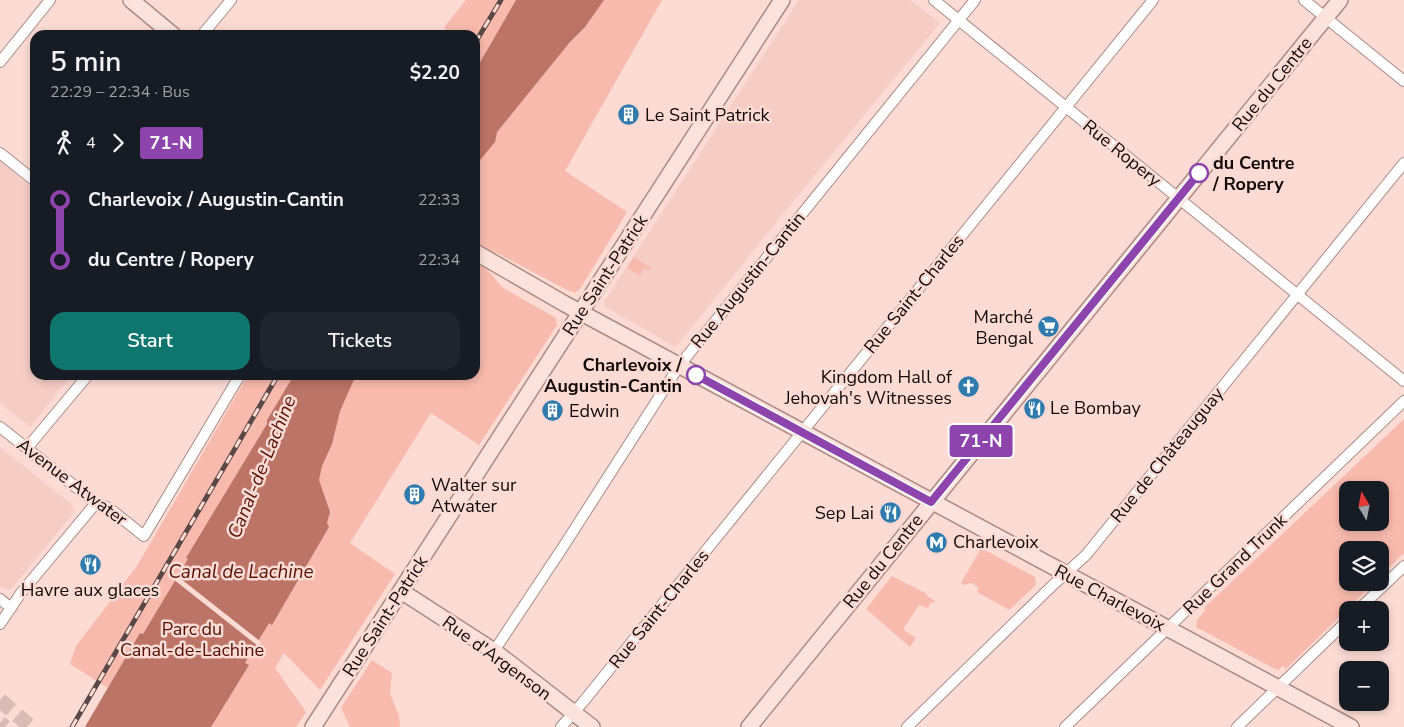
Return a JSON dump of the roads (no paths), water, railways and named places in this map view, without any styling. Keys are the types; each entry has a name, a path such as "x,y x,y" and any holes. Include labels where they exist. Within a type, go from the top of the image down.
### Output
{"street":[{"path":"0,62 50,0"},
{"path":"131,0 167,30"},
{"path":"206,30 230,0"},
{"name":"Rue Saint-Patrick","path":"313,727 782,0"},
{"name":"Rue Ropery","path":"934,0 1404,381"},
{"name":"Rue Augustin-Cantin","path":"494,651 679,366 975,0"},
{"name":"Rue Saint-Charles","path":"561,727 1153,0"},
{"path":"1304,0 1404,81"},
{"name":"Rue du Centre","path":"749,727 1340,0"},
{"path":"0,153 30,177"},
{"name":"Rue de Châteauguay","path":"907,727 1081,561 1404,163"},
{"name":"Rue Charlevoix","path":"480,255 679,366 1351,727"},
{"path":"27,448 84,380"},
{"name":"Avenue Atwater","path":"0,427 96,503 109,508 144,536 237,380"},
{"name":"Rue Grand Trunk","path":"1065,727 1404,401"},
{"path":"0,624 96,503"},
{"path":"1367,601 1404,566"},
{"name":"Rue d'Argenson","path":"401,591 494,651 592,727"},
{"path":"0,599 11,608"},
{"path":"1237,727 1339,629"}],"water":[{"path":"516,0 604,0 585,27 570,42 497,132 495,142 480,160 480,62"},
{"name":"Canal de Lachine","path":"291,380 354,380 340,411 332,444 322,466 319,480 330,512 327,523 329,527 272,625 269,623 245,663 249,665 211,727 85,727 140,633 143,634 188,559 186,558 267,424 267,420"}],"tunnel":[{"path":"0,700 31,727"},
{"path":"0,723 5,727"}],"railway":[{"path":"480,35 501,0"},
{"path":"72,727 275,380"}],"place":[{"name":"Le Saint Patrick","path":"629,115"},
{"name":"du Centre / Ropery","path":"1199,173"},
{"name":"Marché Bengal","path":"1049,327"},
{"name":"Charlevoix / Augustin-Cantin","path":"696,375"},
{"name":"Kingdom Hall of Jehovah's Witnesses","path":"968,387"},
{"name":"Le Bombay","path":"1034,408"},
{"name":"Edwin","path":"553,411"},
{"name":"Walter sur Atwater","path":"415,495"},
{"name":"Sep Lai","path":"890,513"},
{"name":"Charlevoix","path":"937,542"},
{"name":"Havre aux glaces","path":"90,565"}],"water label":[{"name":"Canal-de-Lachine","path":"262,467"}],"park label":[{"name":"Parc du Canal-de-Lachine","path":"192,639"}]}
